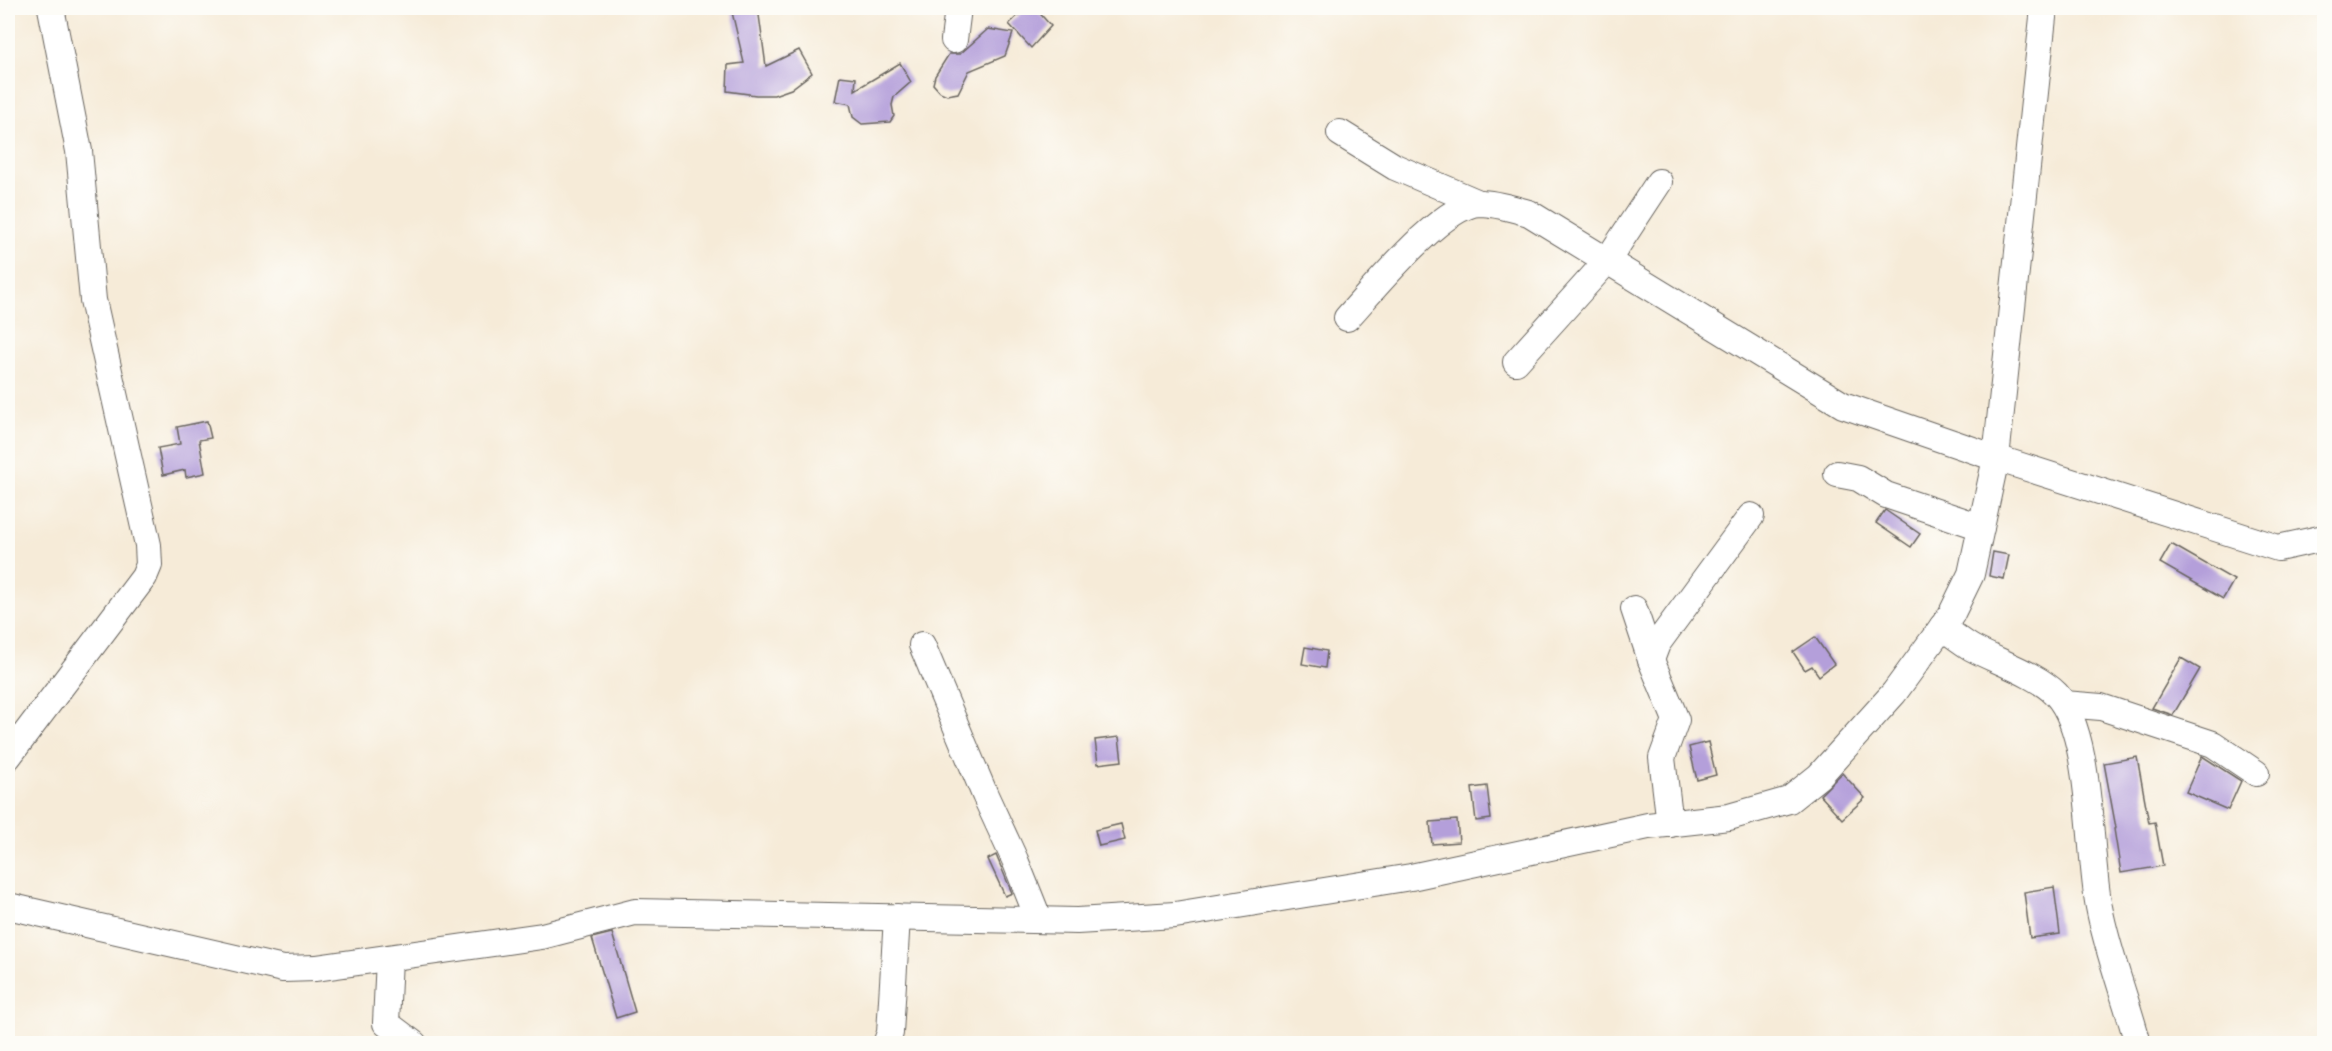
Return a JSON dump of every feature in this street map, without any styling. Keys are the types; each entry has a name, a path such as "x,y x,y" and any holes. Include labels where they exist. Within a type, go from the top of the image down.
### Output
{"street":[{"path":"8,757 144,577 149,565 148,545 93,300 79,151 51,8"},
{"path":"954,40 957,8"},
{"path":"8,906 283,969 316,968 542,936 635,912 1077,921 1175,915 1411,877 1648,826 1729,817 1789,800 1819,776 1894,693 1951,615 1971,574 1996,459 2044,8"},
{"path":"1340,133 1395,167 1479,203 1529,213 1843,405 1996,459 2278,548 2325,538"},
{"path":"1516,362 1607,261 1659,182"},
{"path":"1347,318 1428,232 1460,208 1479,203"},
{"path":"1838,474 1857,478 1886,495 1981,527"},
{"path":"1651,660 1657,644 1751,516"},
{"path":"1634,609 1651,660 1676,720 1662,758 1670,824"},
{"path":"1942,627 1972,648 2045,685 2056,693 2064,704 2081,753 2100,915 2138,1044"},
{"path":"922,645 985,795 1016,860 1039,920"},
{"path":"2064,704 2101,707 2213,744 2256,773"},
{"path":"886,1044 890,1033 897,917"},
{"path":"389,958 386,1023 414,1044"}],"building":[{"path":"731,8 758,8 766,66 799,50 812,73 791,89 774,95 727,91 728,65 744,63"},
{"path":"1026,8 1035,8 1051,26 1031,48 1009,24"},
{"path":"988,29 1013,33 1005,56 969,71 958,93 947,95 940,92 933,84 935,76 949,54 960,54"},
{"path":"900,63 911,82 894,97 892,105 894,116 890,122 862,124 853,117 850,104 835,101 840,76 856,78 855,90"},
{"path":"207,421 211,438 199,440 205,473 186,477 185,470 163,475 158,448 180,444 177,427"},
{"path":"1885,510 1920,534 1911,547 1876,523"},
{"path":"2171,544 2234,580 2223,599 2160,563"},
{"path":"1993,552 2009,555 2004,579 1989,576"},
{"path":"1815,637 1834,664 1819,676 1812,666 1805,670 1793,652"},
{"path":"1305,647 1327,651 1325,668 1302,664"},
{"path":"2181,658 2200,669 2173,715 2152,708"},
{"path":"1119,737 1122,761 1098,764 1095,740"},
{"path":"1708,742 1716,775 1697,780 1689,747"},
{"path":"2202,756 2241,781 2228,810 2186,792"},
{"path":"2137,757 2149,823 2155,822 2163,866 2121,873 2114,829 2116,828 2104,763"},
{"path":"1842,773 1865,798 1842,819 1820,795"},
{"path":"1487,786 1491,819 1476,821 1472,788"},
{"path":"1457,820 1459,842 1432,844 1430,822"},
{"path":"1121,824 1125,840 1099,846 1095,830"},
{"path":"996,855 1012,893 1005,896 988,859"},
{"path":"2054,887 2060,934 2030,938 2024,892"},
{"path":"612,933 635,1012 616,1018 592,938"}]}
